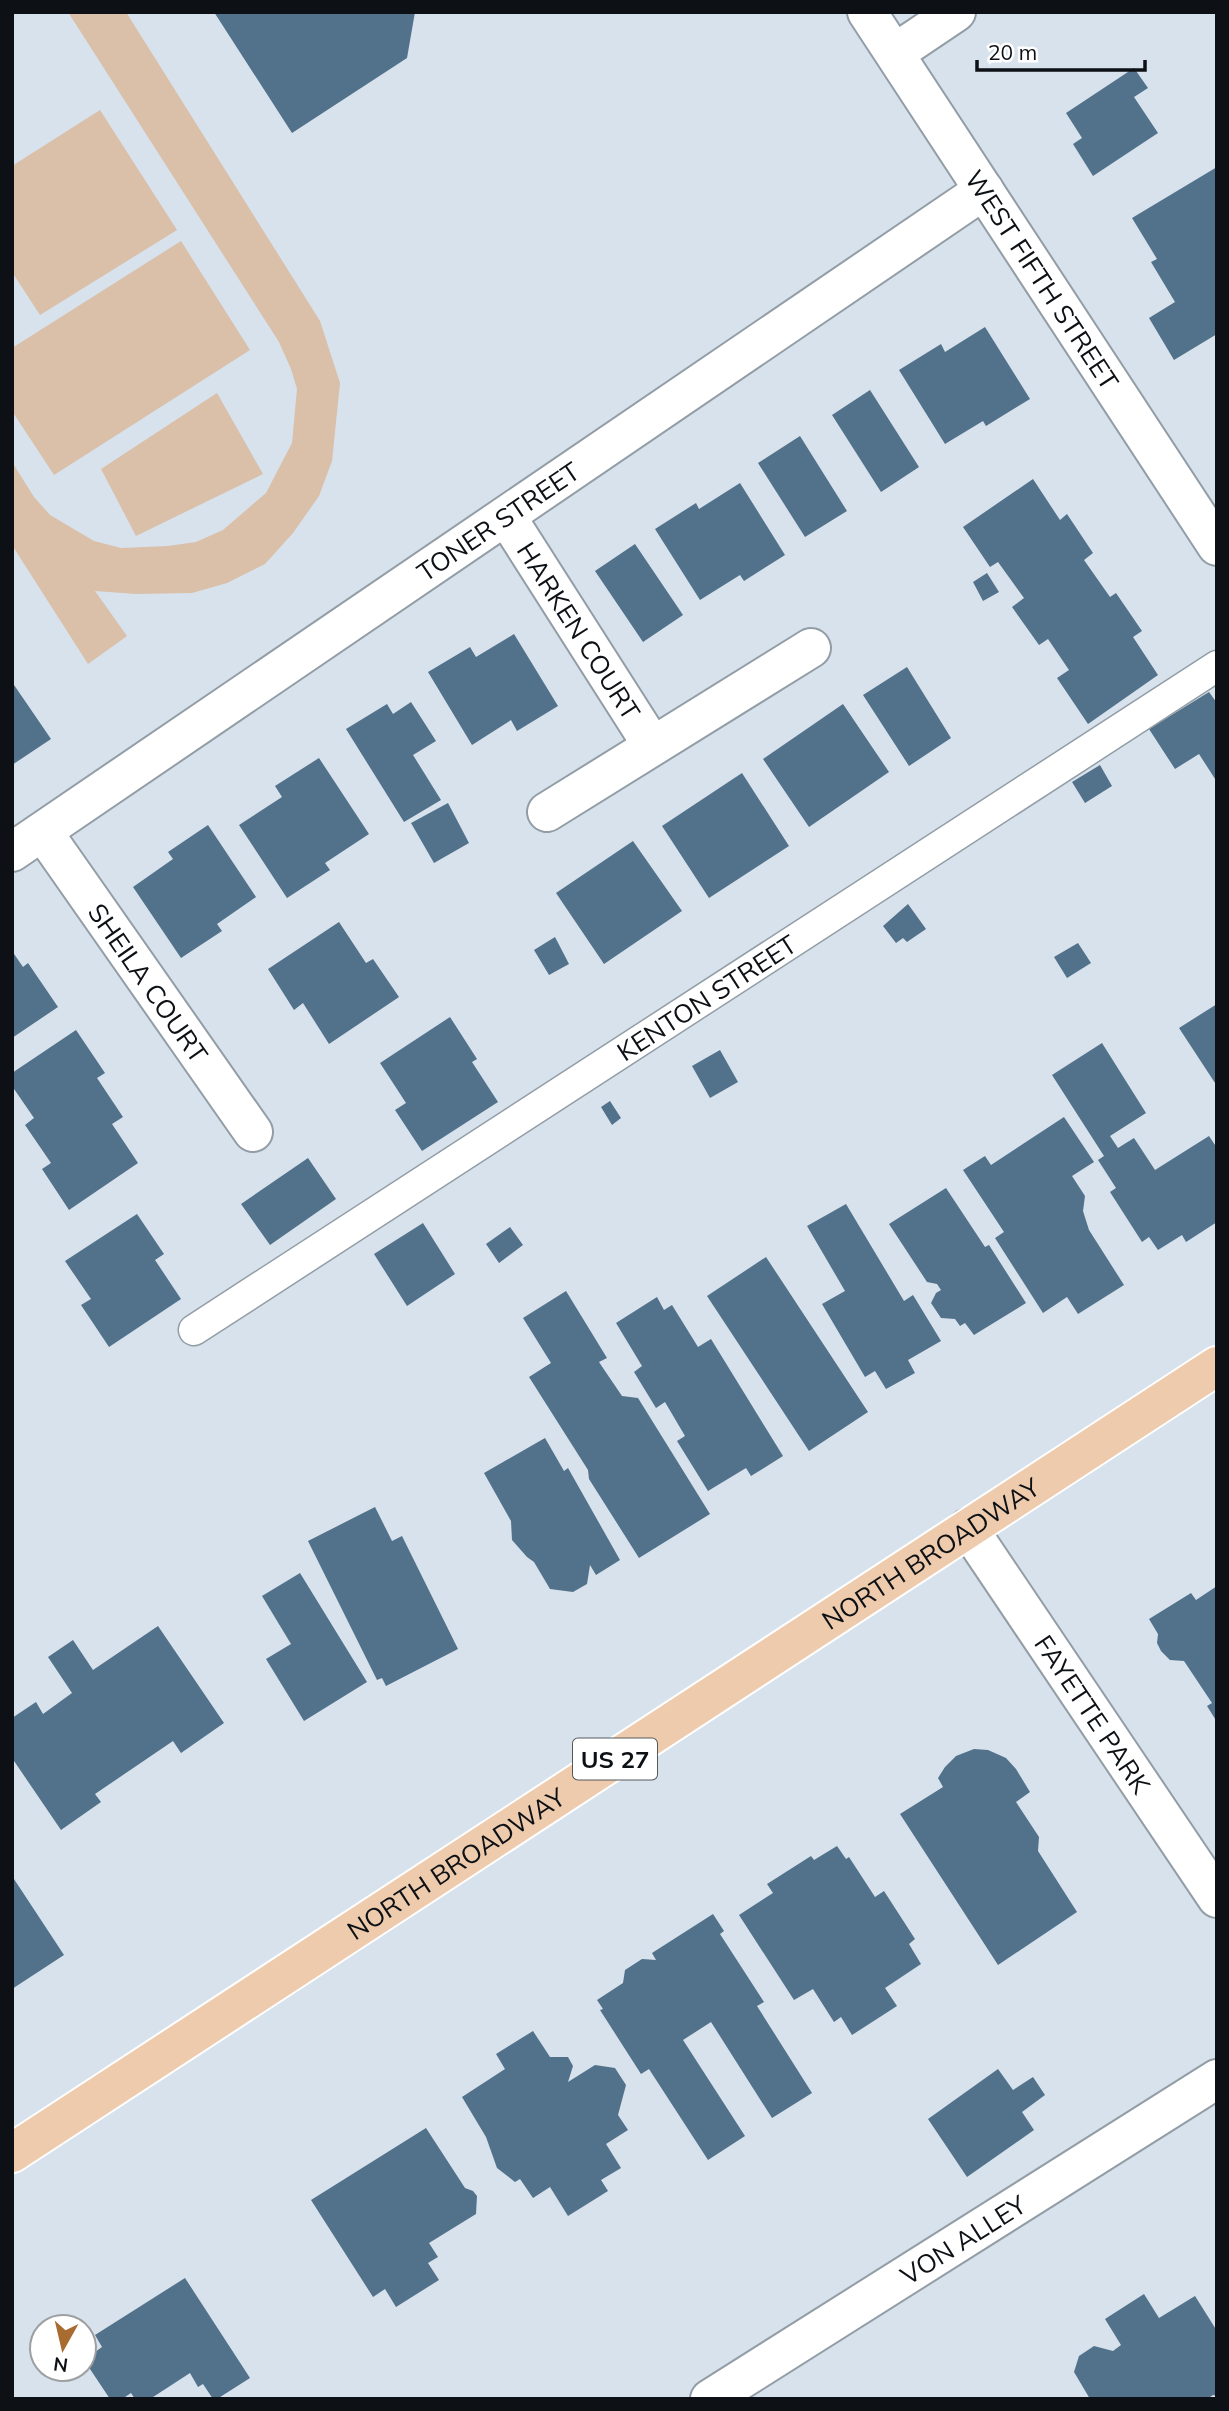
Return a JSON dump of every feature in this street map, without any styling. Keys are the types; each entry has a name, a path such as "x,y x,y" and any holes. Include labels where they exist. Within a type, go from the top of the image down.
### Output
{"main road":[{"name":"NORTH BROADWAY","path":"12,2152 1217,1366"}],"street":[{"name":"WEST FIFTH STREET","path":"867,12 1217,546"},
{"path":"895,53 956,12"},
{"name":"TONER STREET","path":"28,842 984,190"},
{"name":"HARKEN COURT","path":"506,516 652,745"},
{"name":"HARKEN COURT","path":"547,812 811,648"},
{"name":"SHEILA COURT","path":"28,842 253,1132"},
{"name":"FAYETTE PARK","path":"968,1528 1217,1898"},
{"name":"VON ALLEY","path":"710,2399 1217,2080"}],"lane":[{"name":"KENTON STREET","path":"194,1329 1217,666"}],"shaded area":[{"path":"68,12 126,12 320,321 340,383 332,461 319,496 293,533 265,564 227,583 192,593 136,594 95,591 127,636 88,664 12,545 12,462 34,497 50,515 94,541 121,548 196,542 223,530 266,493 292,443 297,389 279,342"},
{"path":"100,110 177,230 40,315 12,272 12,166"},
{"path":"181,241 250,350 54,475 12,411 12,348"},
{"path":"217,393 263,474 136,536 101,469"}],"building":[{"path":"214,12 415,12 407,58 292,133"},
{"path":"1134,68 1148,88 1134,97 1158,133 1093,176 1073,144 1082,138 1066,113"},
{"path":"1217,167 1217,334 1174,360 1149,318 1175,302 1151,262 1157,259 1132,218"},
{"path":"985,327 1030,399 986,426 983,421 945,444 899,370 941,344 945,352"},
{"path":"870,390 919,467 881,492 832,415"},
{"path":"800,436 847,511 805,537 758,463"},
{"path":"1033,479 1060,520 1067,514 1093,553 1084,560 1110,597 1116,593 1142,631 1133,637 1158,675 1088,724 1057,678 1069,670 1048,639 1039,645 1012,607 1024,598 998,562 990,567 963,527"},
{"path":"740,483 785,555 744,581 740,575 700,600 655,529 696,503 699,509"},
{"path":"635,544 683,615 643,642 595,571"},
{"path":"987,573 999,592 983,601 973,582"},
{"path":"514,634 558,706 517,731 511,720 472,745 428,672 470,647 476,657"},
{"path":"907,667 951,738 909,766 863,695"},
{"path":"12,682 51,739 12,765"},
{"path":"1209,692 1217,703 1217,782 1199,754 1175,769 1149,729"},
{"path":"411,702 436,741 413,755 441,800 404,822 346,729 387,704 393,714"},
{"path":"843,704 889,772 809,827 763,759"},
{"path":"319,758 369,834 325,863 330,870 287,898 239,825 282,797 275,786"},
{"path":"1100,765 1112,786 1085,803 1072,782"},
{"path":"742,773 789,846 709,898 662,826"},
{"path":"448,803 469,843 434,863 411,823"},
{"path":"208,825 256,897 217,924 222,931 181,958 133,887 173,859 168,852"},
{"path":"633,841 682,911 604,964 556,893"},
{"path":"908,904 926,929 907,942 903,938 896,943 883,926"},
{"path":"339,922 366,963 373,959 399,997 329,1044 303,1003 294,1010 268,969"},
{"path":"555,937 569,964 549,975 534,950"},
{"path":"1078,943 1091,963 1067,978 1054,957"},
{"path":"12,951 23,967 28,963 58,1007 12,1038"},
{"path":"1217,1004 1217,1086 1179,1028"},
{"path":"450,1017 477,1059 472,1062 498,1102 422,1151 395,1110 406,1103 380,1063"},
{"path":"76,1030 105,1073 97,1078 123,1117 112,1124 138,1163 69,1210 42,1169 51,1163 25,1125 34,1118 12,1086 12,1073"},
{"path":"1102,1043 1146,1113 1110,1136 1118,1148 1134,1138 1155,1170 1209,1136 1217,1148 1217,1222 1186,1242 1182,1235 1158,1250 1149,1237 1142,1242 1110,1192 1116,1188 1098,1160 1104,1156 1052,1075"},
{"path":"720,1050 738,1082 710,1098 692,1066"},
{"path":"610,1101 621,1118 612,1125 601,1107"},
{"path":"1064,1117 1094,1162 1072,1176 1085,1196 1083,1211 1089,1230 1124,1285 1078,1314 1067,1297 1043,1313 995,1238 1004,1232 963,1170 985,1156 991,1165"},
{"path":"308,1158 336,1199 270,1245 241,1204"},
{"path":"946,1188 985,1247 989,1245 1026,1303 974,1335 965,1323 960,1326 955,1319 941,1318 931,1303 936,1293 941,1290 937,1284 927,1282 889,1224"},
{"path":"846,1204 904,1301 913,1295 941,1341 908,1360 915,1373 886,1389 875,1371 865,1377 822,1304 845,1291 807,1226"},
{"path":"137,1214 164,1254 155,1260 181,1299 109,1347 81,1305 91,1299 65,1261"},
{"path":"423,1223 455,1274 407,1306 374,1254"},
{"path":"510,1227 523,1245 499,1263 486,1244"},
{"path":"766,1257 868,1412 809,1451 707,1296"},
{"path":"566,1291 607,1358 599,1362 622,1396 638,1398 710,1514 639,1558 589,1479 588,1470 529,1377 551,1363 523,1318"},
{"path":"657,1297 664,1310 672,1305 698,1347 711,1339 783,1456 751,1476 746,1468 708,1491 677,1441 685,1436 665,1402 656,1408 634,1372 642,1366 616,1323"},
{"path":"545,1438 564,1471 568,1468 620,1560 596,1575 590,1565 587,1584 573,1592 550,1589 534,1562 512,1540 511,1521 484,1473"},
{"path":"375,1507 392,1541 402,1536 458,1649 386,1686 382,1678 377,1680 308,1541"},
{"path":"300,1573 367,1682 304,1721 266,1659 291,1644 262,1596"},
{"path":"1217,1586 1217,1722 1207,1706 1212,1703 1184,1661 1170,1660 1161,1651 1157,1643 1158,1634 1149,1619 1191,1593 1196,1600"},
{"path":"158,1626 224,1723 181,1753 173,1741 95,1794 101,1802 61,1830 12,1758 12,1718 36,1702 43,1714 72,1693 48,1657 73,1640 93,1670"},
{"path":"974,1749 988,1750 1006,1758 1016,1769 1030,1792 1016,1802 1039,1837 1038,1851 1077,1912 998,1965 900,1814 943,1787 938,1778 945,1767 956,1756"},
{"path":"837,1846 846,1859 849,1857 875,1897 884,1891 915,1939 909,1944 921,1964 885,1988 897,2006 852,2035 841,2017 834,2022 813,1989 794,2000 739,1915 773,1893 767,1884 811,1856 814,1860"},
{"path":"12,1876 64,1955 12,1989"},
{"path":"713,1914 724,1931 720,1934 764,2002 757,2006 812,2093 772,2118 711,2022 683,2040 745,2136 708,2160 649,2069 641,2074 600,2010 603,2009 597,2000 623,1983 625,1970 642,1959 656,1960 652,1953"},
{"path":"533,2031 550,2057 568,2057 573,2066 568,2082 595,2065 615,2068 626,2085 618,2115 628,2130 606,2144 621,2168 601,2180 608,2191 568,2216 550,2187 533,2198 520,2179 515,2182 497,2168 486,2137 462,2097 505,2069 496,2054"},
{"path":"998,2069 1013,2090 1033,2077 1045,2095 1022,2112 1034,2130 967,2177 928,2119"},
{"path":"426,2128 465,2188 477,2196 476,2214 429,2243 438,2257 428,2263 439,2280 396,2307 385,2289 373,2297 311,2200"},
{"path":"185,2278 250,2378 217,2399 213,2399 203,2384 198,2387 190,2373 150,2399 135,2399 131,2393 122,2399 110,2399 98,2381 98,2350 102,2347 98,2333"},
{"path":"1144,2294 1159,2318 1195,2296 1217,2331 1217,2396 1213,2395 1207,2399 1090,2399 1074,2372 1079,2356 1094,2346 1113,2351 1121,2345 1105,2319"}]}
